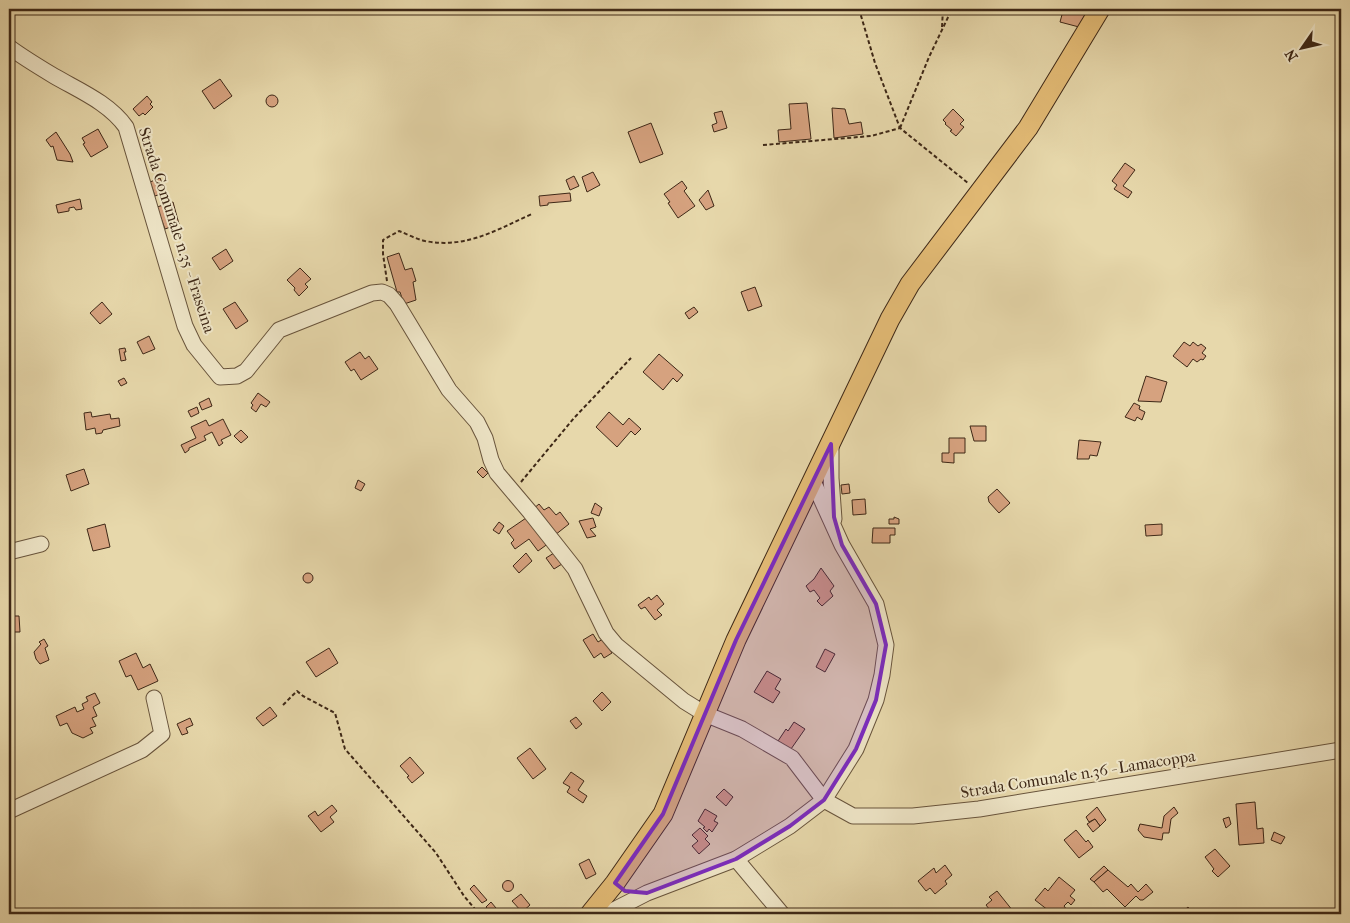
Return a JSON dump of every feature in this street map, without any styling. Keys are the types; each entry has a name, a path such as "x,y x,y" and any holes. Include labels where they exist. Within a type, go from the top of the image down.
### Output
{"main road":[{"path":"590,914 615,883 663,814 736,640 890,320 910,284 1028,128 1100,9"}],"street":[{"name":"Strada Comunale n.35 - Frascina","path":"9,47 37,66 103,104 118,116 126,127 185,326 194,344 220,377 237,376 246,371 279,330 372,293 382,292 389,295"},
{"path":"389,295 414,330 449,390 477,422 485,438 497,473 574,569 606,634 616,645 684,701 705,714 742,729 792,758 824,800"},
{"path":"831,444 834,517 842,545"},
{"path":"606,914 646,892 736,859 790,826 824,800 856,750 876,700 886,645 876,604 842,545 813,481"},
{"path":"9,552 41,544"},
{"path":"9,811 142,750 162,734 154,698"},
{"name":"Strada Comunale n.36 - Lamacoppa","path":"824,800 853,816 914,816 979,809 1341,750"},
{"path":"736,859 782,914"},
{"path":"615,883 630,894 646,892"}],"path":[{"path":"859,9 875,63 900,128 980,193"},
{"path":"942,30 943,9"},
{"path":"900,128 952,9"},
{"path":"763,145 871,136 900,128"},
{"path":"389,295 382,254 383,240 399,231 424,241 455,243 484,236 532,214"},
{"path":"513,492 574,418 632,358"},
{"path":"283,705 297,691 335,713 344,749 436,853 464,896 479,914"}],"highlighted area":[{"path":"831,444 834,517 842,545 876,604 886,645 876,700 856,749 824,800 790,826 736,859 647,893 625,891 615,883 663,814 736,640"}],"building":[{"path":"1057,9 1072,9 1085,15 1079,27 1060,22 1063,11"},
{"path":"1072,9 1087,9 1085,15"},
{"path":"220,79 232,96 214,109 202,91"},
{"path":"272,95 278,101 272,107 266,101"},
{"path":"147,96 152,102 150,104 153,107 145,115 143,113 139,116 133,109"},
{"path":"807,103 811,139 779,142 778,130 791,129 789,104"},
{"path":"832,108 845,109 849,124 861,122 863,134 834,138"},
{"path":"953,109 964,120 960,124 964,127 956,136 950,131 952,130 943,120"},
{"path":"722,111 727,128 714,132 712,125 717,123 714,113"},
{"path":"651,123 663,154 640,163 628,132"},
{"path":"98,129 108,147 91,157 83,144 85,143 82,138"},
{"path":"56,132 73,162 57,160 53,146 51,147 46,140"},
{"path":"1125,163 1135,170 1123,186 1132,192 1128,198 1114,189 1117,185 1112,181"},
{"path":"593,172 600,185 587,192 582,177"},
{"path":"574,176 579,186 570,190 566,180"},
{"path":"160,178 166,192 155,196 150,182"},
{"path":"682,181 687,188 684,191 695,206 678,218 664,194"},
{"path":"708,190 714,206 706,210 699,200"},
{"path":"570,193 571,201 548,203 548,205 540,206 539,196"},
{"path":"80,199 82,209 76,210 74,207 69,208 69,211 58,213 56,205"},
{"path":"173,202 179,224 165,229 157,207"},
{"path":"226,249 233,261 220,270 212,258"},
{"path":"399,253 405,270 412,268 416,281 413,282 416,300 404,304 400,292 397,292 387,257"},
{"path":"300,268 311,279 305,284 308,287 299,296 294,290 295,288 287,280"},
{"path":"755,287 762,306 748,311 741,292"},
{"path":"102,302 112,314 100,324 90,313"},
{"path":"235,302 248,321 236,329 223,309"},
{"path":"694,307 698,312 689,319 685,313"},
{"path":"149,336 155,349 143,354 137,342"},
{"path":"1184,342 1190,346 1193,342 1198,346 1201,344 1206,348 1202,353 1206,356 1203,360 1201,359 1197,362 1193,359 1187,367 1173,356"},
{"path":"125,348 126,360 121,361 119,349"},
{"path":"360,352 365,359 369,356 378,369 361,380 354,369 351,371 345,362"},
{"path":"659,354 683,375 677,382 673,378 663,390 643,372"},
{"path":"1146,376 1167,382 1161,402 1138,401"},
{"path":"124,378 127,383 121,386 118,381"},
{"path":"258,393 270,402 266,407 261,404 256,412 251,408 253,405 251,403"},
{"path":"209,398 212,406 202,410 199,403"},
{"path":"1134,403 1145,412 1142,420 1137,417 1135,421 1125,417"},
{"path":"197,407 199,413 191,417 188,411"},
{"path":"91,412 92,417 110,414 111,419 119,418 120,426 103,430 102,433 96,434 95,428 86,430 84,413"},
{"path":"609,412 623,425 629,418 641,429 635,435 631,431 617,447 596,427"},
{"path":"223,419 231,435 221,440 223,443 219,446 212,432 204,436 206,440 189,448 185,453 181,445 196,438 191,427 206,420 209,426"},
{"path":"970,426 986,426 986,441 974,441"},
{"path":"241,430 248,437 241,443 234,436"},
{"path":"949,438 965,438 965,453 954,453 954,463 942,462 942,453 949,453"},
{"path":"1079,440 1101,442 1097,456 1090,455 1089,459 1077,459"},
{"path":"482,467 488,473 483,478 477,472"},
{"path":"84,469 89,484 71,491 66,475"},
{"path":"358,480 365,484 361,491 355,488"},
{"path":"849,484 850,493 842,494 841,485"},
{"path":"997,489 1010,503 999,513 989,502 988,497"},
{"path":"865,499 866,514 853,515 852,500"},
{"path":"595,503 602,508 599,516 591,513"},
{"path":"539,504 544,510 549,507 556,515 560,512 569,524 555,535 533,509"},
{"path":"529,516 549,543 538,551 529,539 515,549 511,543 514,540 507,531"},
{"path":"894,517 899,519 899,524 889,524 889,519 894,519"},
{"path":"593,518 596,527 590,529 596,536 587,538 579,521"},
{"path":"499,522 504,526 499,534 493,530"},
{"path":"105,524 110,547 93,551 87,529"},
{"path":"1162,524 1162,535 1146,536 1145,525"},
{"path":"873,528 895,528 895,535 890,535 890,543 872,543"},
{"path":"526,553 532,561 519,573 513,566"},
{"path":"554,553 562,564 554,569 546,558"},
{"path":"821,568 834,586 830,591 833,596 822,606 817,601 820,598 814,590 810,592 806,586 814,579"},
{"path":"308,573 313,578 308,583 303,578"},
{"path":"657,595 664,604 657,610 662,615 655,620 645,607 641,609 638,605 649,597 651,600"},
{"path":"13,610 13,616 19,616 20,632 14,632 14,640 10,641 9,611"},
{"path":"593,634 598,642 603,639 612,653 604,658 601,653 594,658 583,640"},
{"path":"44,639 48,646 45,648 49,660 40,664 34,652 41,644 39,642"},
{"path":"329,648 338,663 316,677 306,662"},
{"path":"825,649 835,654 825,672 816,667"},
{"path":"136,653 143,668 150,664 158,681 138,690 131,675 126,677 119,661"},
{"path":"767,671 781,679 775,689 780,692 773,703 754,692"},
{"path":"602,692 611,702 602,711 593,701"},
{"path":"95,693 100,703 93,707 97,716 92,718 96,726 90,728 93,733 83,738 72,733 67,723 60,726 56,716 75,707 77,712 84,709 82,704 88,701 86,697"},
{"path":"270,707 277,716 263,726 256,718"},
{"path":"576,717 582,724 576,729 570,721"},
{"path":"190,718 193,725 186,728 188,733 182,735 177,724"},
{"path":"794,722 805,729 791,749 778,741 786,729 788,731"},
{"path":"530,748 546,769 533,779 517,758"},
{"path":"410,757 424,773 412,783 407,777 409,776 400,766"},
{"path":"571,772 584,781 578,790 587,796 583,803 567,792 570,787 563,783"},
{"path":"724,789 733,797 726,806 716,797"},
{"path":"1255,802 1257,829 1263,828 1264,843 1239,845 1236,804"},
{"path":"332,805 337,811 330,817 334,822 321,832 308,816 315,811 318,816"},
{"path":"1097,807 1106,820 1100,826 1095,819 1089,822 1086,817"},
{"path":"1174,807 1178,813 1171,819 1169,833 1163,833 1162,840 1144,837 1138,830 1140,824 1162,828 1164,816"},
{"path":"705,809 717,816 714,821 718,823 712,832 709,829 707,832 703,828 705,827 698,821"},
{"path":"1229,817 1231,824 1226,828 1223,819"},
{"path":"1095,819 1100,826 1093,832 1087,824"},
{"path":"700,828 708,836 705,839 710,844 699,854 692,846 698,841 692,835"},
{"path":"1076,830 1093,847 1079,858 1064,840"},
{"path":"1274,832 1285,837 1281,844 1271,840"},
{"path":"1215,849 1230,866 1218,877 1212,871 1214,869 1205,857"},
{"path":"589,859 596,874 586,879 579,864"},
{"path":"945,865 952,875 945,881 947,884 935,894 930,888 926,891 918,881 934,868 936,873"},
{"path":"1104,866 1108,870 1094,882 1090,879"},
{"path":"1108,870 1128,887 1131,884 1138,892 1146,884 1153,892 1143,900 1136,896 1125,907 1107,889 1103,892 1094,882"},
{"path":"1059,877 1075,890 1070,896 1075,900 1071,905 1068,902 1064,906 1067,910 1064,914 1061,911 1053,914 1035,900 1045,888 1048,891"},
{"path":"508,880 514,886 508,892 502,886"},
{"path":"474,885 487,900 482,903 470,889"},
{"path":"997,891 1013,911 1008,914 993,914 986,905 992,900 989,897"},
{"path":"521,894 530,905 522,912 512,901"},
{"path":"491,902 501,914 491,914 486,907"},
{"path":"1188,907 1192,914 1180,914"},
{"path":"732,909 734,914 718,914"}]}
